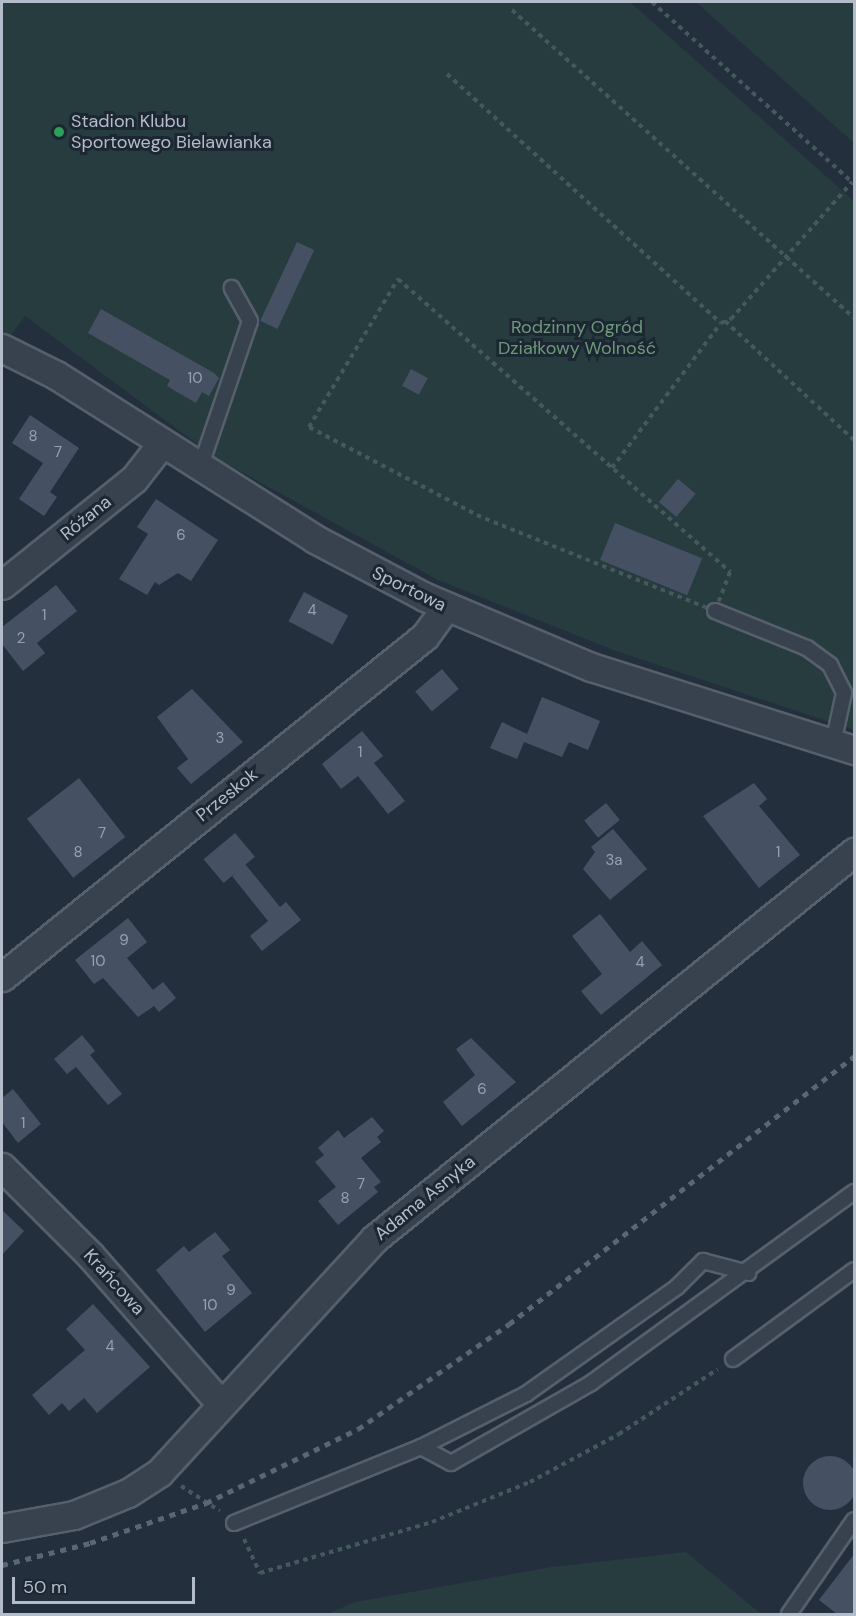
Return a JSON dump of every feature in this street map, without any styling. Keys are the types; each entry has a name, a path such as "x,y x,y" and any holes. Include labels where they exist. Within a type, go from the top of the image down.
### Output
{"street":[{"name":"Sportowa","path":"2,348 56,375 200,468 334,550 446,607 591,667 844,747"},
{"name":"Różana","path":"2,585 134,479 162,443"},
{"name":"Przeskok","path":"2,977 425,636 446,607"},
{"name":"Adama Asnyka","path":"2,1528 74,1515 128,1493 160,1472 374,1239 855,852"},
{"name":"Krańcowa","path":"2,1167 90,1255 221,1404"}],"lane":[{"path":"200,468 250,321 232,288"},
{"path":"715,611 807,648 830,664 844,693 844,747"},
{"path":"421,1447 451,1463 591,1383 748,1274 855,1192"},
{"path":"234,1523 421,1447 526,1394 677,1287 704,1261 748,1274"},
{"path":"733,1359 855,1270"},
{"path":"789,1614 855,1520"}],"path":[{"path":"612,468 723,322 853,183 652,2"},
{"path":"512,10 855,318"},
{"path":"447,74 855,440"},
{"path":"398,279 730,572 715,611 481,517 309,427 398,279"},
{"path":"260,1573 432,1522 530,1482 619,1434 733,1359"}],"green space":[{"name":"Rodzinny Ogród Działkowy Wolność","path":"2,2 630,2 854,201 854,730 616,651 438,580 216,458 25,316 8,339 2,336"},
{"path":"696,2 854,2 854,143"},
{"path":"686,1552 761,1614 327,1614 355,1602 552,1567"}],"building":[{"path":"297,242 314,250 277,329 260,321"},
{"path":"101,309 214,373 219,378 209,396 202,392 196,403 167,386 170,380 88,333"},
{"path":"411,369 428,378 419,395 402,386"},
{"path":"30,415 79,448 50,492 57,497 44,516 19,499 43,463 12,443"},
{"path":"678,479 696,494 676,517 659,502"},
{"path":"156,499 218,540 191,581 178,573 159,585 155,582 147,595 119,579 148,534 137,527"},
{"path":"615,523 702,558 687,595 600,560"},
{"path":"56,585 77,611 37,643 45,653 23,671 2,644 2,627"},
{"path":"304,592 348,615 333,645 289,621"},
{"path":"442,669 459,689 432,711 415,691"},
{"path":"192,689 243,742 191,784 177,768 188,759 157,717"},
{"path":"542,697 600,721 588,750 569,742 562,757 524,742 517,759 490,748 502,722 527,734"},
{"path":"362,731 383,756 374,763 405,801 388,814 358,776 341,789 322,764"},
{"path":"79,778 125,837 73,878 27,819"},
{"path":"754,783 767,799 759,806 800,855 759,888 703,816"},
{"path":"606,803 620,820 598,838 584,821"},
{"path":"613,829 647,869 610,900 583,869 595,852 591,847"},
{"path":"235,833 255,857 224,883 204,859"},
{"path":"245,864 280,907 286,902 301,920 262,951 250,936 268,921 232,876"},
{"path":"600,914 630,952 642,941 662,965 601,1015 581,991 602,974 572,936"},
{"path":"128,918 147,942 127,958 153,990 163,982 176,998 159,1012 154,1006 138,1017 103,978 94,984 75,960"},
{"path":"82,1035 95,1051 90,1055 122,1094 108,1105 76,1067 67,1074 54,1059"},
{"path":"471,1038 516,1082 462,1126 443,1102 475,1075 456,1049"},
{"path":"13,1089 41,1124 18,1143 2,1122 2,1098"},
{"path":"372,1117 384,1131 377,1137 381,1142 361,1158 381,1182 374,1187 378,1192 338,1225 318,1201 336,1187 315,1162 324,1155 318,1148 338,1130 344,1138"},
{"path":"2,1210 24,1231 2,1255"},
{"path":"215,1232 230,1250 222,1256 252,1293 205,1332 156,1270 184,1246 189,1252"},
{"path":"93,1304 150,1367 97,1413 84,1398 69,1411 62,1403 49,1415 32,1395 85,1350 66,1329"},
{"path":"830,1456 840,1458 849,1464 855,1473 857,1483 855,1493 849,1502 840,1508 830,1510 820,1508 811,1502 805,1493 803,1483 805,1473 811,1464 820,1458"},
{"path":"855,1553 855,1614 837,1614 819,1600"}],"railway":[{"path":"2,1565 90,1543 206,1503 358,1429 509,1324 854,1056"}],"place":[{"name":"Stadion Klubu Sportowego Bielawianka","path":"59,132"}]}
